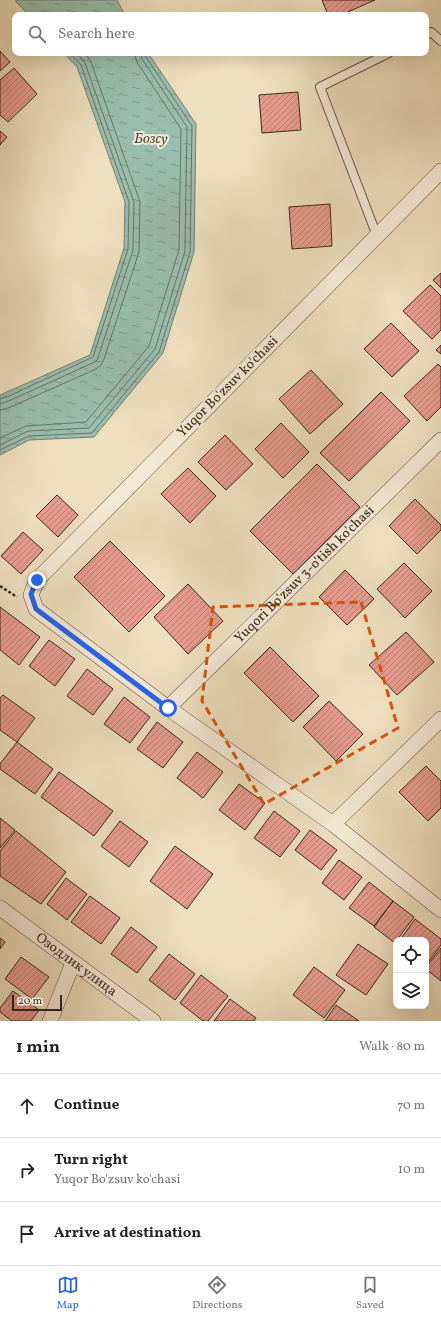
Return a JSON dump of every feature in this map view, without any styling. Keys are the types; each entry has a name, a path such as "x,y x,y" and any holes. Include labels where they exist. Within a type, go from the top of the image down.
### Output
{"street":[{"name":"Yuqor Bo'zsuv ko'chasi","path":"168,708 36,609 31,594 37,580 441,171"},
{"name":"Yuqori Bo'zsuv 3-o'tish ko'chasi","path":"168,708 441,440"},
{"path":"168,708 333,824 441,910"},
{"path":"333,824 441,719"},
{"name":"Озодлик улица","path":"0,908 153,1021"},
{"path":"50,1021 73,963"}],"lane":[{"path":"429,33 431,32 441,41"},
{"path":"376,236 320,87 383,56"}],"highlighted area":[{"path":"361,602 398,728 264,804 202,701 213,607"}],"water":[{"path":"16,0 117,0 123,12 26,12 16,2"},
{"name":"Бозсу","path":"67,56 150,56 196,124 194,252 163,353 94,437 29,440 0,455 0,395 90,355 124,248 125,202 77,67"}],"building":[{"path":"322,0 375,0 348,12 327,12"},
{"path":"0,51 10,62 0,71"},
{"path":"14,68 37,94 8,122 0,115 0,80"},
{"path":"298,92 301,130 262,133 259,95"},
{"path":"0,131 7,137 0,145"},
{"path":"330,204 332,246 292,249 289,207"},
{"path":"441,273 441,288 433,280"},
{"path":"430,285 441,296 441,330 432,339 403,311"},
{"path":"391,323 419,351 392,377 364,349"},
{"path":"441,345 441,354 436,350"},
{"path":"438,364 441,367 441,407 427,421 404,396"},
{"path":"311,370 343,404 310,434 279,399"},
{"path":"381,392 410,421 349,481 320,453"},
{"path":"281,423 309,452 283,478 255,449"},
{"path":"225,435 253,464 226,490 198,462"},
{"path":"317,464 360,507 293,574 250,531"},
{"path":"188,468 216,496 190,523 161,494"},
{"path":"57,495 78,515 58,537 36,516"},
{"path":"415,499 441,525 441,530 417,554 389,526"},
{"path":"23,532 43,550 21,574 1,556"},
{"path":"110,541 165,596 129,632 74,577"},
{"path":"404,563 432,591 405,618 377,589"},
{"path":"345,570 374,599 347,625 319,597"},
{"path":"188,584 223,621 188,654 154,617"},
{"path":"0,607 40,637 19,665 0,650"},
{"path":"406,632 434,662 397,695 369,665"},
{"path":"49,640 75,659 55,686 29,666"},
{"path":"270,647 319,696 293,722 244,673"},
{"path":"87,669 113,689 93,715 67,696"},
{"path":"3,695 35,718 17,742 0,730 0,698"},
{"path":"124,697 150,717 130,743 104,724"},
{"path":"329,701 363,734 336,761 303,727"},
{"path":"157,722 183,742 163,768 137,749"},
{"path":"17,742 53,769 35,794 0,769 0,764"},
{"path":"197,752 223,772 203,798 177,778"},
{"path":"426,766 441,781 441,808 428,821 399,792"},
{"path":"59,772 113,811 94,836 41,797"},
{"path":"239,784 265,803 245,830 219,810"},
{"path":"274,811 300,831 280,857 254,838"},
{"path":"0,818 15,830 0,848"},
{"path":"120,821 148,842 129,867 101,846"},
{"path":"310,830 337,850 321,870 295,850"},
{"path":"16,831 66,872 41,904 0,876 0,851"},
{"path":"175,846 213,874 187,909 150,881"},
{"path":"339,860 362,877 344,900 322,883"},
{"path":"66,878 87,894 67,920 47,904"},
{"path":"369,882 393,901 374,926 349,908"},
{"path":"90,896 120,918 101,944 71,922"},
{"path":"393,901 414,917 399,937 393,937 393,941 374,927"},
{"path":"415,919 441,939 441,945 429,961 429,937 402,937"},
{"path":"131,927 157,947 137,973 111,954"},
{"path":"0,938 5,942 0,949"},
{"path":"358,944 388,964 366,995 336,975"},
{"path":"441,948 441,981 429,971 429,963"},
{"path":"169,954 195,974 175,1000 149,980"},
{"path":"21,957 49,977 32,999 5,979"},
{"path":"314,967 345,990 324,1018 293,995"},
{"path":"201,975 228,996 208,1021 203,1021 180,1003"},
{"path":"13,991 39,1010 31,1021 12,1021 0,1012 0,1008"},
{"path":"230,999 256,1018 254,1021 214,1021"},
{"path":"336,1005 359,1021 325,1021"}],"route":[{"path":"37,580 31,594 36,609 168,708"}]}
